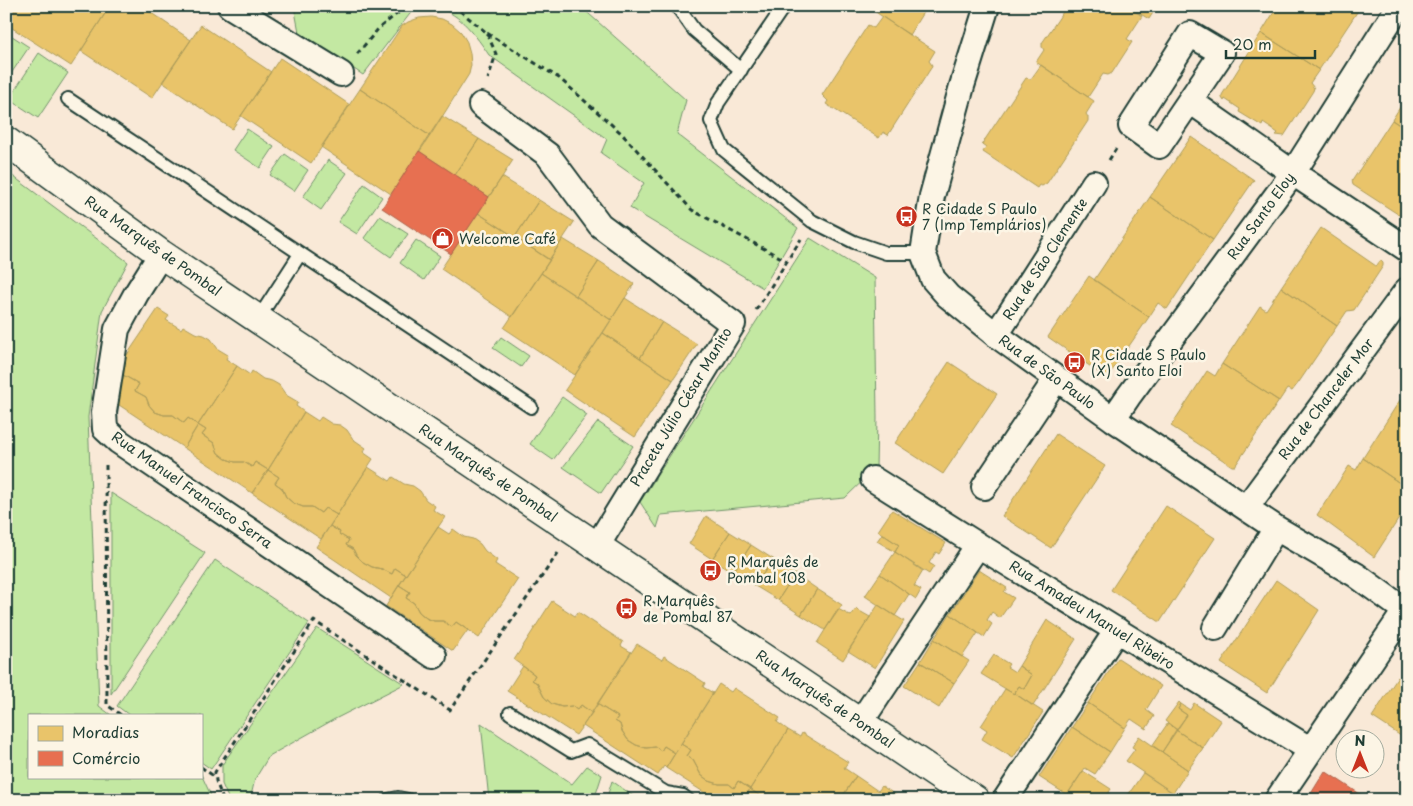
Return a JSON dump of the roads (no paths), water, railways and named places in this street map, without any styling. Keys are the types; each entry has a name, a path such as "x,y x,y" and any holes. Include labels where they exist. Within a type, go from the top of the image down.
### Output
{"street":[{"path":"230,6 341,74"},
{"name":"Rua de São Paulo","path":"986,6 934,187 923,252 933,279 948,296 996,335 1056,379 1276,528 1356,576 1406,610"},
{"name":"Rua Santo Eloy","path":"1114,419 1128,396 1293,173 1399,6"},
{"path":"1190,34 1222,53 1190,101 1159,146 1131,126 1190,34"},
{"path":"1190,101 1407,249"},
{"name":"Praceta Júlio César Manito","path":"481,105 548,155 600,225 733,324 597,546"},
{"name":"Rua Marquês de Pombal","path":"6,141 161,254 975,800"},
{"name":"Rua de São Clemente","path":"996,335 1093,185"},
{"name":"Rua Manuel Francisco Serra","path":"161,254 136,294 117,330 104,412 105,429 118,441 434,656"},
{"name":"Rua de Chanceler Mor","path":"1246,508 1407,290"},
{"path":"984,487 1056,379"},
{"name":"Rua Amadeu Manuel Ribeiro","path":"873,479 1311,750"},
{"path":"1215,628 1276,528"},
{"path":"860,723 978,545"},
{"path":"1277,800 1406,610"},
{"path":"1005,800 1117,630"}],"lane":[{"path":"677,6 694,30 741,70"},
{"path":"784,6 718,103 710,121 724,150 812,222 854,242 886,253 923,252"},
{"path":"68,99 531,407"},
{"path":"258,319 300,254"},
{"path":"510,713 571,750 587,745 666,793 683,796 688,800"},
{"path":"388,800 398,798 408,800"}],"place":[{"name":"R Cidade S Paulo 7 (Imp Templários)","path":"906,217"},
{"name":"Welcome Café","path":"443,239"},
{"name":"R Cidade S Paulo (X) Santo Eloi","path":"1075,363"},
{"name":"R Marquês de Pombal 108","path":"711,570"},
{"name":"R Marquês de Pombal 87","path":"627,609"}]}
